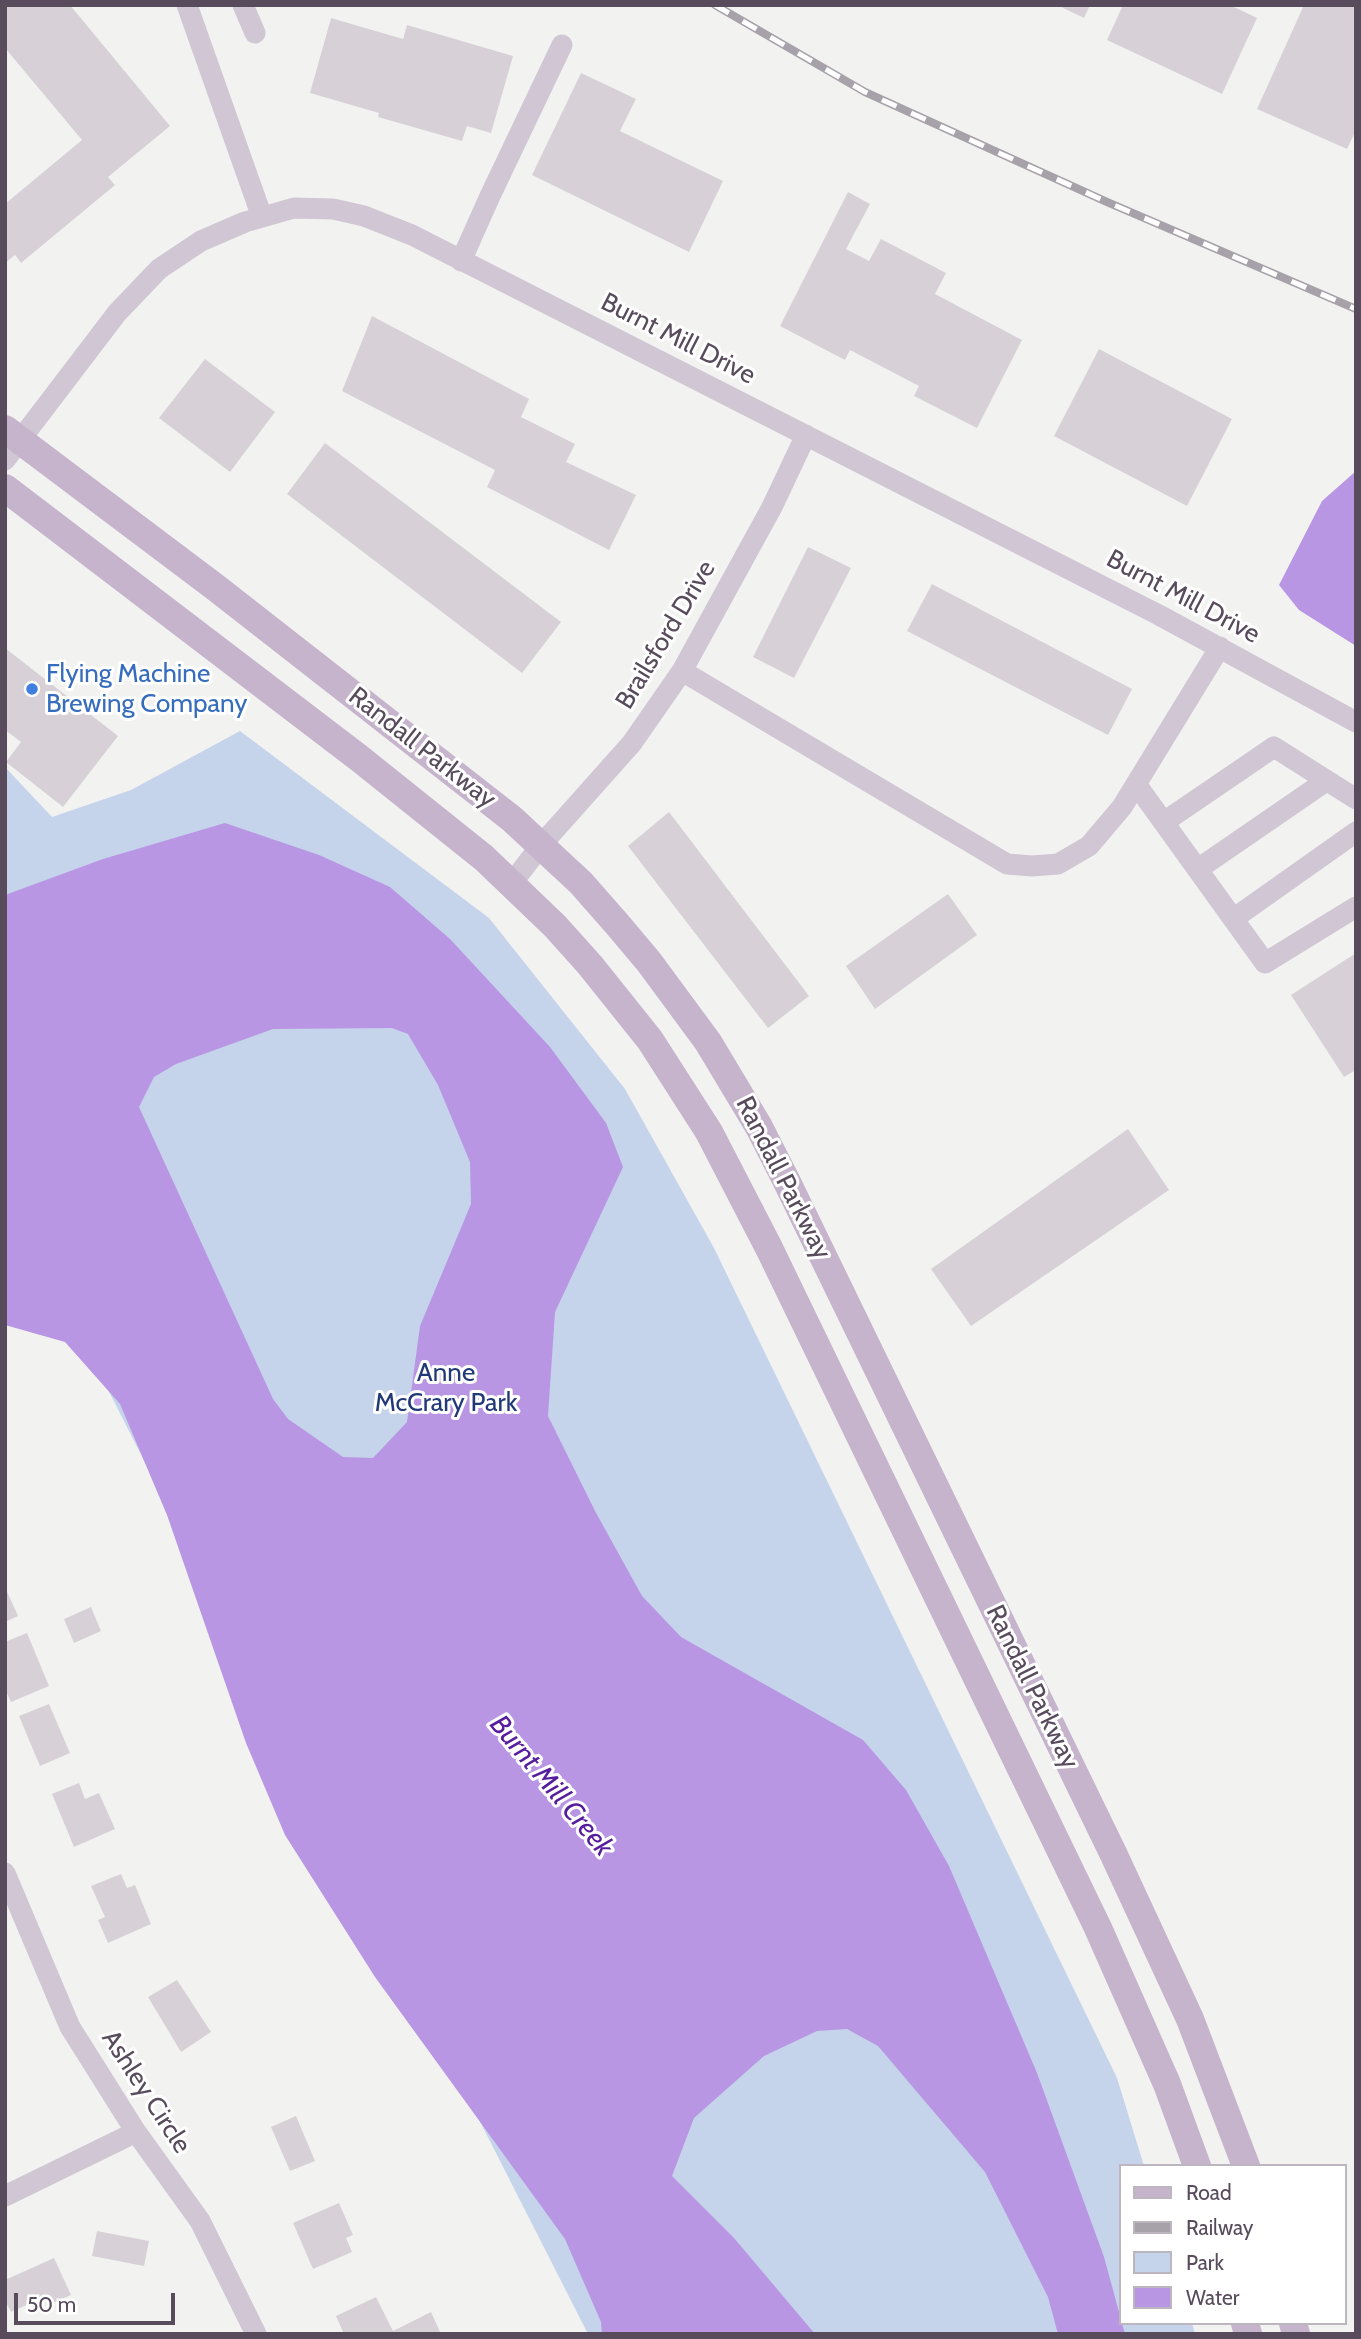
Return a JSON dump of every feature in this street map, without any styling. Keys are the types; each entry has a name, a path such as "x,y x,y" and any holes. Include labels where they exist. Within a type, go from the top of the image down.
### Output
{"main road":[{"name":"Randall Parkway","path":"10,444 377,713 542,845 581,883 649,962 708,1042 760,1127 1158,1948 1212,2073 1245,2164"},
{"name":"Randall Parkway","path":"5,488 455,833 512,883 555,926 626,1008 671,1071 728,1167 1098,1928 1167,2084 1196,2164"}],"street":[{"path":"187,5 262,217"},
{"path":"243,5 255,33"},
{"path":"461,261 562,45"},
{"name":"Burnt Mill Drive","path":"10,444 117,313 159,269 201,241 262,217 294,208 333,209 394,226 1220,647 1356,722"},
{"name":"Brailsford Drive","path":"512,883 632,743 682,671 772,507 806,435"},
{"path":"682,671 1007,864 1032,866 1058,864 1089,846 1122,807 1220,647"},
{"path":"1164,822 1274,747 1356,799"},
{"path":"1198,869 1326,780"},
{"path":"1136,784 1265,963 1356,907"},
{"path":"1233,919 1356,832"},
{"name":"Ashley Circle","path":"5,1873 15,1922 70,2027 136,2132 200,2221 256,2334"},
{"path":"5,2196 136,2132"}],"green space":[{"name":"Anne McCrary Park","path":"240,731 489,918 625,1089 714,1248 1117,2078 1143,2164 1120,2164 1120,2325 1193,2325 1195,2334 588,2334 5,1187 5,767 52,817 131,790"}],"water":[{"path":"1356,471 1356,646 1299,610 1279,585 1322,501"},
{"name":"Anne McCrary Park","path":"225,823 319,855 390,887 450,939 550,1047 606,1123 623,1167 555,1312 548,1416 595,1511 642,1596 681,1637 863,1740 906,1790 949,1866 1037,2073 1104,2257 1120,2316 1120,2325 1123,2325 1125,2334 1058,2334 1048,2297 985,2172 878,2046 847,2029 817,2031 764,2056 694,2118 672,2176 734,2238 815,2334 602,2334 601,2322 565,2239 375,1977 285,1835 246,1743 167,1515 120,1404 65,1342 5,1325 5,895 103,859","holes":["392,1028 408,1034 438,1085 470,1162 471,1204 420,1326 407,1422 373,1458 343,1457 288,1419 273,1399 139,1107 154,1077 176,1064 273,1029"]}],"building":[{"path":"5,5 70,5 170,126 108,177 115,185 21,263 15,255 5,263 5,204 82,140 5,48"},
{"path":"1057,5 1090,5 1084,18"},
{"path":"1123,5 1230,5 1257,18 1222,94 1107,40"},
{"path":"1304,5 1356,5 1356,130 1347,149 1257,109"},
{"path":"331,18 403,39 407,25 513,56 491,133 467,126 462,141 378,117 379,113 310,93"},
{"path":"581,73 636,99 620,131 723,181 689,252 532,175"},
{"path":"848,192 870,204 846,249 869,261 881,239 946,273 935,294 1022,340 977,428 914,396 919,386 850,350 845,360 780,326"},
{"path":"372,316 529,399 521,417 575,444 566,462 636,495 609,550 487,487 495,470 342,391"},
{"path":"1099,349 1232,419 1187,506 1054,436"},
{"path":"205,359 275,412 230,472 159,418"},
{"path":"325,443 561,622 522,673 287,494"},
{"path":"808,547 851,568 794,678 753,657"},
{"path":"932,584 1132,689 1108,735 907,631"},
{"name":"Flying Machine Brewing Company","path":"5,648 118,736 63,807 6,762 21,742 5,730"},
{"path":"669,812 809,996 768,1028 628,846"},
{"path":"948,894 977,935 875,1009 846,966"},
{"path":"1356,953 1356,1070 1344,1077 1291,995"},
{"path":"1128,1129 1169,1190 971,1326 931,1269"},
{"path":"5,1587 18,1616 5,1622"},
{"path":"91,1607 101,1631 74,1643 64,1619"},
{"path":"27,1633 49,1686 11,1702 5,1689 5,1642"},
{"path":"49,1704 70,1753 40,1766 19,1716"},
{"path":"79,1783 85,1799 99,1793 115,1829 74,1847 52,1794"},
{"path":"121,1874 127,1888 135,1885 151,1924 108,1943 98,1920 105,1917 91,1886"},
{"path":"177,1980 211,2032 181,2052 148,1997"},
{"path":"296,2116 315,2161 290,2171 271,2127"},
{"path":"339,2203 353,2235 346,2238 352,2252 313,2269 293,2223"},
{"path":"97,2231 149,2241 144,2266 92,2256"},
{"path":"54,2258 71,2295 53,2303 49,2295 11,2312 5,2300 5,2280"},
{"path":"376,2297 393,2331 431,2312 441,2334 344,2334 336,2316"}],"railway":[{"path":"715,5 865,92 1107,202 1356,309"}],"place":[{"name":"Flying Machine Brewing Company","path":"32,689"}],"water label":[{"name":"Burnt Mill Creek","path":"551,1786"}]}
